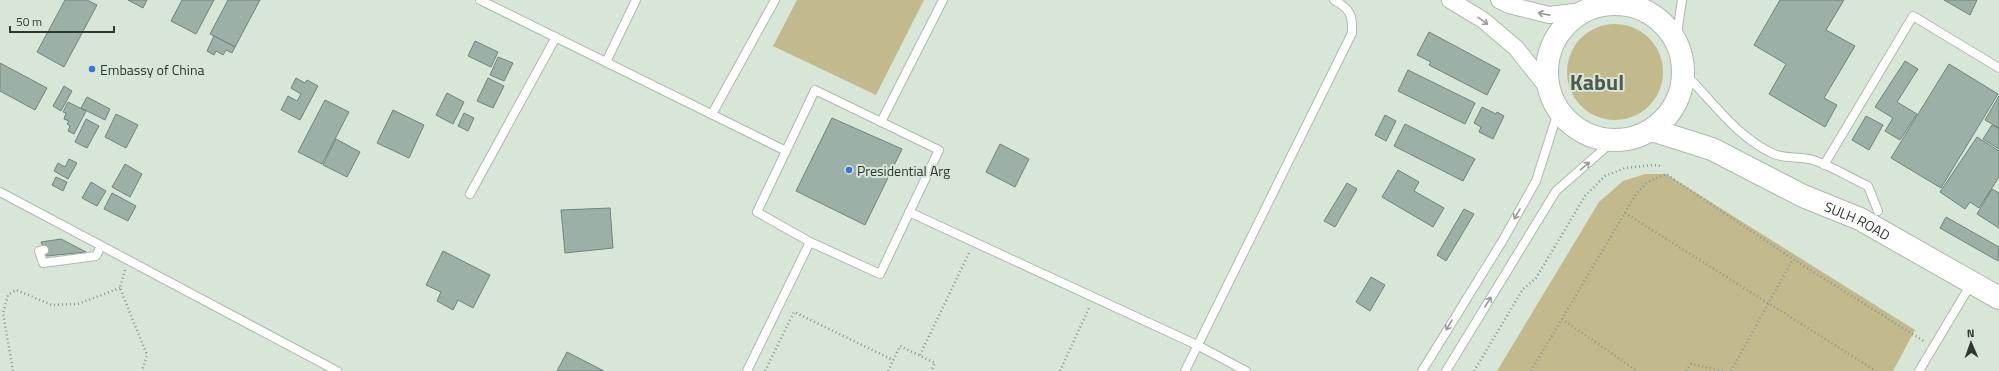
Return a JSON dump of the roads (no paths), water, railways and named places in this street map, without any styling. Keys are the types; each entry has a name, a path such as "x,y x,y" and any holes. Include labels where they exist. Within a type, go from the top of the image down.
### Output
{"street":[{"path":"1450,0 1483,20 1516,48 1547,87 1558,112 1582,133 1613,142 1652,130 1669,115 1680,95 1684,73 1676,40 1654,15 1625,2 1601,5 1583,11 1549,15 1509,5 1499,0"},
{"path":"1547,87 1547,57 1560,30 1583,11"},
{"name":"SULH ROAD","path":"1652,130 1712,149 1803,196 1860,220 1999,298"}],"lane":[{"path":"480,0 786,151"},
{"path":"606,62 636,0"},
{"path":"712,114 775,0"},
{"path":"882,122 943,0"},
{"path":"1186,371 1197,345 1352,33 1353,19 1345,6 1334,0"},
{"path":"1676,40 1682,0"},
{"path":"1824,165 1913,16 1999,68"},
{"path":"470,194 556,37"},
{"path":"1684,73 1731,124 1746,136 1775,154 1813,160 1868,186 1878,211"},
{"path":"815,90 882,122 939,150 880,274 810,242 757,212 815,90"},
{"path":"1422,371 1502,240 1536,181 1558,112"},
{"path":"1446,371 1556,191 1613,142"},
{"path":"0,192 337,371"},
{"path":"909,212 1197,345 1246,371"},
{"path":"747,371 810,242"},
{"path":"44,250 39,251 43,263 96,256 101,246"},
{"path":"1919,371 1972,283"}],"place":[{"name":"Embassy of China","path":"92,69"},
{"name":"Presidential Arg","path":"849,170"}],"district":[{"name":"Kabul","path":"1597,82"}]}
